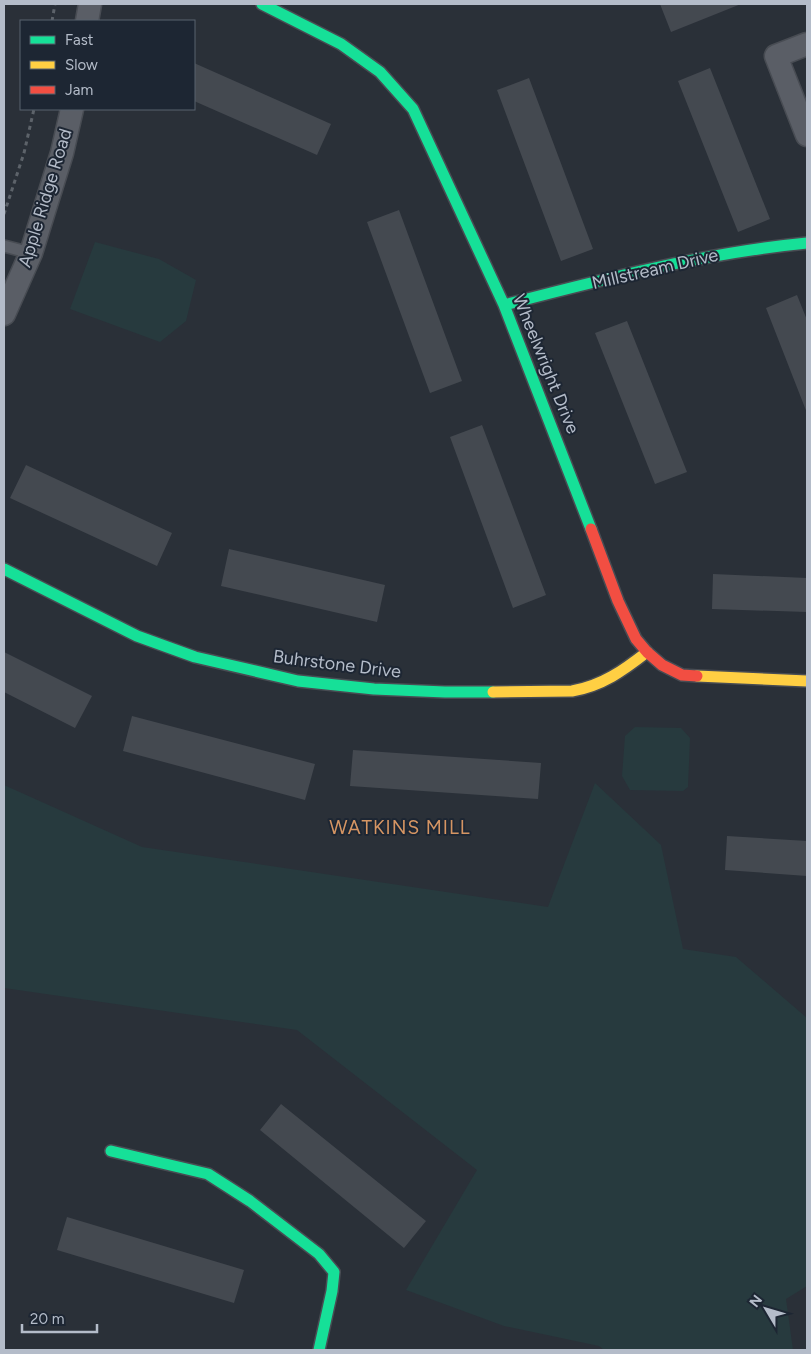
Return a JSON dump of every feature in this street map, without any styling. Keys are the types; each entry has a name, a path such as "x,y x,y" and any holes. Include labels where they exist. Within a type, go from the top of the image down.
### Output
{"street":[{"path":"87,20 90,4"},
{"name":"Wheelwright Drive","path":"262,4 341,44 380,72 413,109 504,304 618,601 636,639 662,665 682,675 807,681"},
{"path":"807,44 776,56 807,134"},
{"name":"Apple Ridge Road","path":"4,314 31,253 60,161 72,110"},
{"name":"Millstream Drive","path":"504,304 688,259 720,253 807,243"},
{"name":"Buhrstone Drive","path":"4,569 137,636 196,657 298,680 392,690 445,692 572,691 587,689 618,675 647,652"},
{"path":"111,1151 208,1174 250,1201 319,1254 334,1272 332,1291 319,1350"}],"lane":[{"path":"4,246 31,253"}],"path":[{"path":"52,20 55,4"},
{"path":"4,214 24,153 34,110"}],"green space":[{"path":"95,242 159,259 196,280 186,321 160,342 70,309"},
{"path":"635,727 681,728 690,738 688,787 683,791 630,790 622,776 625,736"},
{"path":"595,783 661,845 683,949 736,957 807,1018 807,1286 786,1299 793,1350 604,1350 599,1346 504,1326 406,1290 477,1170 297,1030 4,988 4,785 142,847 548,907"}],"building":[{"path":"660,4 741,4 671,32"},
{"path":"195,63 331,124 317,155 195,101"},
{"path":"710,68 770,219 738,232 678,81"},
{"path":"529,78 593,249 561,261 497,90"},
{"path":"399,210 462,381 430,393 367,222"},
{"path":"797,295 807,320 807,413 766,308"},
{"path":"627,321 687,472 655,484 595,333"},
{"path":"482,425 546,595 513,608 450,437"},
{"path":"26,465 172,533 157,566 10,498"},
{"path":"229,549 385,585 377,622 221,586"},
{"path":"713,574 807,578 807,612 712,609"},
{"path":"4,652 92,696 75,728 4,692"},
{"path":"132,716 315,764 305,800 123,751"},
{"path":"353,750 541,763 538,799 350,786"},
{"path":"727,836 807,841 807,876 725,870"},
{"path":"281,1104 426,1221 404,1248 260,1130"},
{"path":"67,1217 244,1270 234,1303 57,1250"}],"traffic: fast":[{"path":"262,4 341,44 380,72 413,109 504,305 591,529"},
{"path":"504,305 692,260 769,247 807,243"},
{"path":"4,569 137,636 195,657 298,681 374,689 493,692"},
{"path":"111,1151 208,1174 250,1201 319,1254 334,1272 332,1291 319,1350"}],"traffic: slow":[{"path":"493,692 572,691 583,689 612,676 647,652"},
{"path":"697,676 807,681"}],"traffic: jam":[{"path":"591,529 618,601 636,639 662,665 682,675 697,676"}],"district":[{"name":"WATKINS MILL","path":"400,827"}]}
